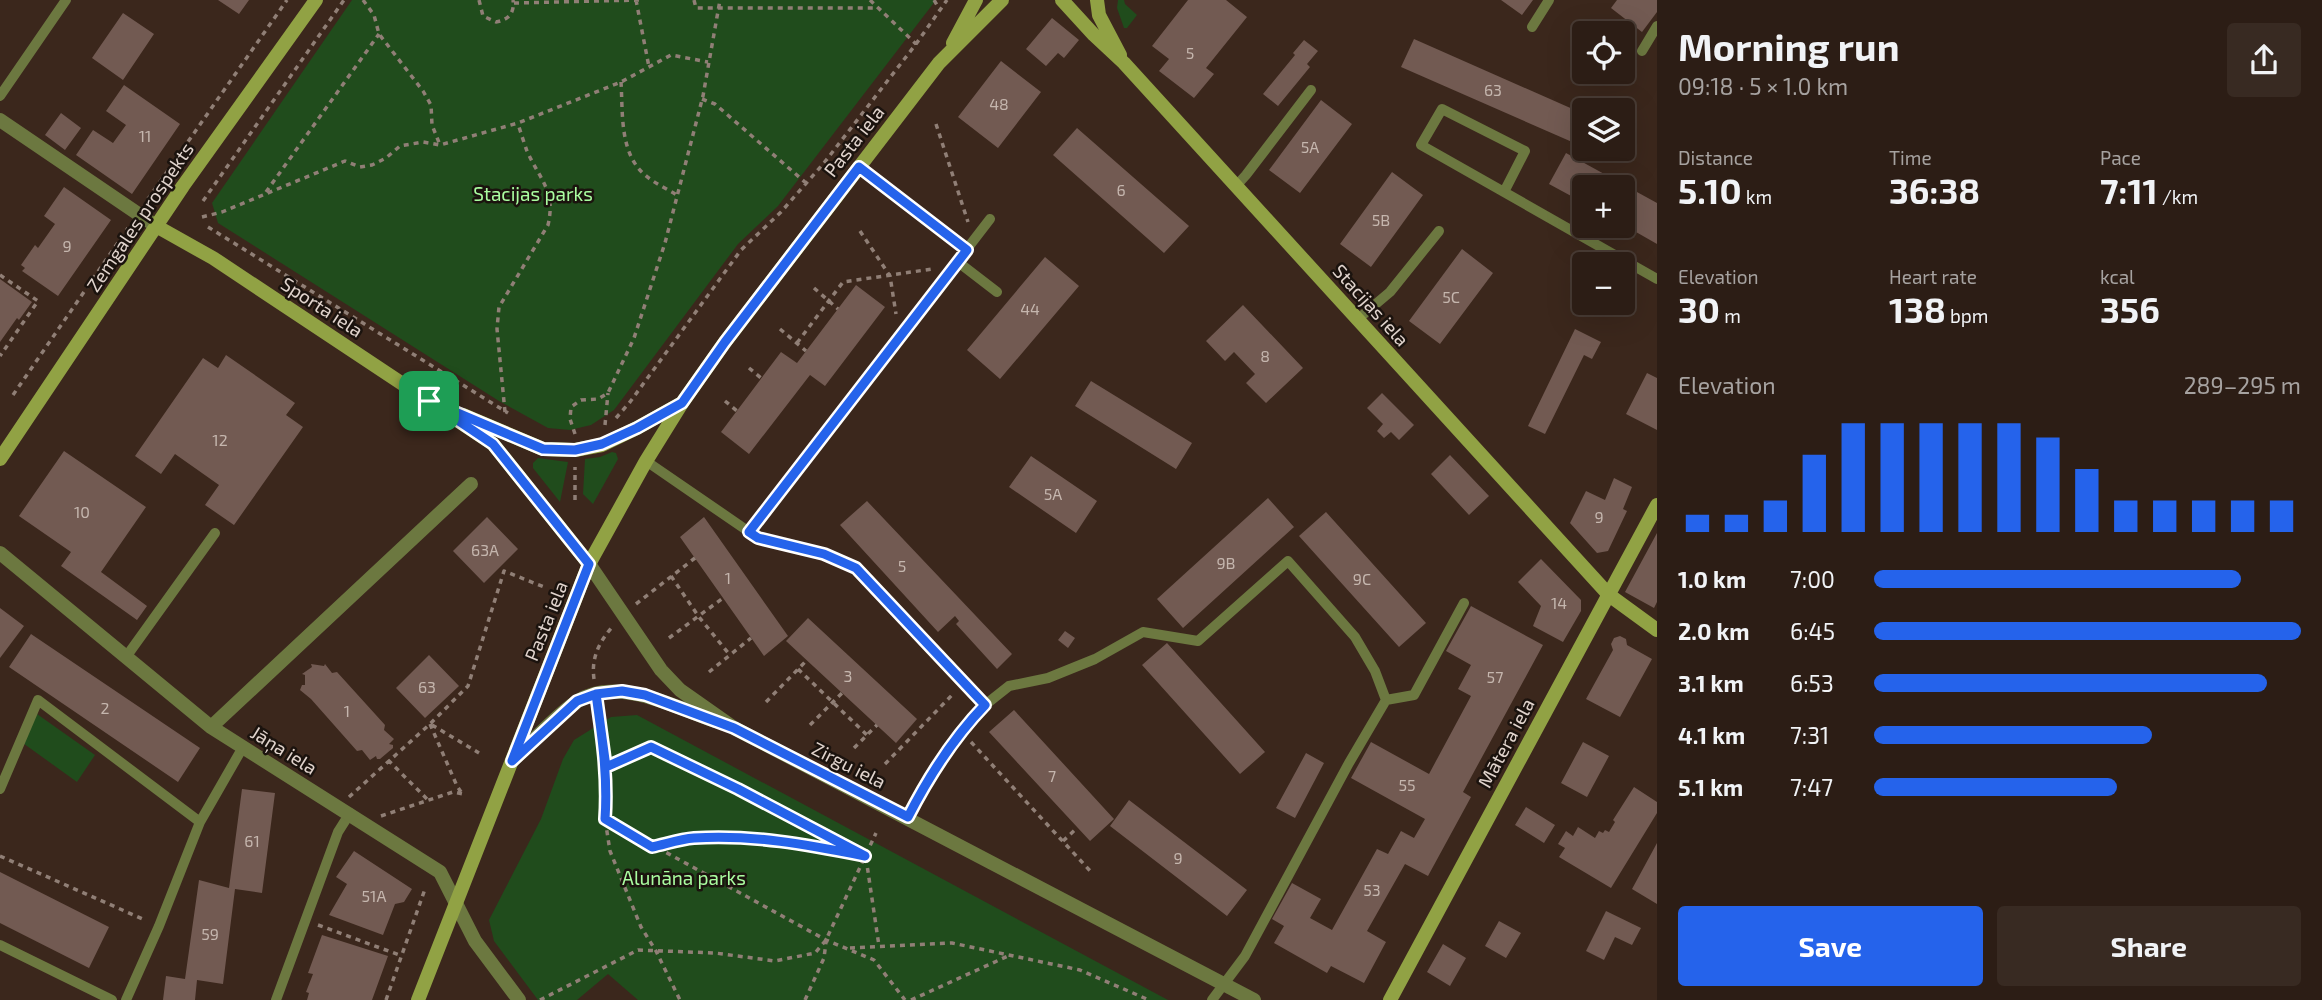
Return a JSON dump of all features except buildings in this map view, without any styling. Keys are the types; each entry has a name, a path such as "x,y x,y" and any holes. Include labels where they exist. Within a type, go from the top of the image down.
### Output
{"main road":[{"name":"Zemgales prospekts","path":"0,459 156,226 316,0"},
{"name":"Pasta iela","path":"947,53 976,0"},
{"name":"Pasta iela","path":"418,1000 589,564 646,461 725,342 947,53 1002,0"},
{"name":"Stacijas iela","path":"1062,0 1094,36 1124,63 1609,595 1657,630"},
{"path":"1097,0 1099,15 1124,63"},
{"name":"Sporta iela","path":"156,226 195,247 493,444 589,564"},
{"path":"429,401 543,449 561,450 602,444 682,403"},
{"name":"Mātera iela","path":"1390,1000 1657,505"}],"street":[{"name":"Sporta iela","path":"0,120 156,226"},
{"path":"211,727 471,484"},
{"name":"Jāņa iela","path":"0,553 211,727 440,872 475,941 519,1000"},
{"name":"Zirgu iela","path":"589,564 661,670 680,690 734,728 1254,1000"},
{"path":"512,761 577,701 596,694 622,691 645,695 734,728"}],"lane":[{"path":"0,96 66,0"},
{"path":"1532,27 1549,0"},
{"path":"1642,51 1657,26"},
{"path":"1236,186 1311,90"},
{"path":"1504,192 1525,151 1441,109 1421,145 1657,279"},
{"path":"859,167 967,250"},
{"path":"749,532 990,219"},
{"path":"1357,319 1390,292 1439,232"},
{"path":"956,264 997,292"},
{"path":"646,461 758,538 824,554 856,568 985,705"},
{"path":"126,657 215,533"},
{"path":"908,817 924,785 960,730 1009,686 1059,673 1095,659 1143,632 1198,641 1289,562 1355,637 1375,671 1386,700"},
{"path":"1212,1000 1245,956 1342,775 1386,700 1414,695 1464,603"},
{"path":"0,789 38,700 200,822"},
{"path":"126,1000 200,822 243,747"},
{"path":"276,1000 345,810"},
{"path":"0,946 112,1000"}],"path":[{"path":"142,208 287,0"},
{"path":"204,201 344,0"},
{"path":"363,0 374,15 379,34 423,90 430,105 432,125 440,145"},
{"path":"480,0 483,16 496,22 509,17 514,2 637,0 649,67"},
{"path":"694,0 696,8 878,8"},
{"path":"605,425 608,393 634,338 665,243 702,99 720,0"},
{"path":"870,0 916,44"},
{"path":"934,0 940,10"},
{"path":"597,429 618,416 630,402 741,250 782,212 806,184 916,44 947,0"},
{"path":"265,194 379,34"},
{"path":"202,217 222,212 345,161 360,167 372,165 400,146 422,142 440,145 518,124 621,82 671,55 708,62"},
{"path":"621,82 624,139 632,158 643,174 677,195"},
{"path":"702,99 715,104 806,184"},
{"path":"505,412 497,329 499,307 548,225 552,210 550,194 527,152 518,124"},
{"path":"936,124 974,240"},
{"path":"13,395 128,228"},
{"path":"211,229 515,418"},
{"path":"860,231 890,276 900,335"},
{"path":"797,343 843,282 956,264"},
{"path":"0,275 38,302 0,356"},
{"path":"814,288 838,309"},
{"path":"780,329 806,351"},
{"path":"749,368 761,378"},
{"path":"575,435 570,419 571,407 581,400 598,399 608,393"},
{"path":"725,401 737,411"},
{"path":"680,1000 656,951 641,928 610,851 605,819 606,767 593,669 602,638 622,616 695,558"},
{"path":"345,810 388,760 430,724 468,685 504,570 544,587"},
{"path":"671,576 729,654"},
{"path":"669,638 723,598"},
{"path":"709,672 751,638"},
{"path":"766,702 807,660"},
{"path":"797,669 867,735"},
{"path":"884,764 964,682"},
{"path":"810,725 842,692"},
{"path":"430,724 479,753"},
{"path":"380,816 453,792 463,794 430,724"},
{"path":"854,748 877,725"},
{"path":"960,730 1093,874"},
{"path":"606,767 651,747 865,856"},
{"path":"388,760 428,800"},
{"path":"605,819 827,940 874,960 905,1000"},
{"path":"1063,841 1077,828"},
{"path":"805,1000 824,958 827,940 876,833"},
{"path":"652,847 692,838 747,837 810,845 865,856"},
{"path":"0,856 159,926"},
{"path":"865,856 879,946"},
{"path":"386,1000 425,889"},
{"path":"305,920 402,956"},
{"path":"540,1000 638,950 715,953 775,961 815,953 827,940"},
{"path":"848,948 952,943 1080,970 1149,1000"},
{"path":"911,1000 1009,956"}],"green space":[{"name":"Stacijas parks","path":"352,0 936,0 778,206 738,244 614,410 591,425 570,430 548,428 499,401 218,223 212,203"},
{"path":"1118,0 1124,0 1137,15 1127,28 1124,28 1117,8"},
{"path":"616,453 618,459 593,504 583,494 585,459"},
{"path":"538,458 568,462 560,502 533,468 533,463"},
{"path":"37,714 95,755 77,782 20,741"},
{"name":"Alunāna parks","path":"637,715 1168,1000 638,1000 608,974 577,1000 538,1000 494,941 489,920 541,819 563,759 574,740 611,717"}],"route":[{"path":"429,401 493,444 589,564 512,761 577,701 596,694 606,767 651,747 865,856 810,845 747,837 692,838 652,847 605,819 606,767 598,713 596,694 622,691 645,695 734,728 908,817 924,785 960,730 985,705 856,568 824,554 781,545 758,538 749,532 967,250 859,167 725,342 682,403 637,428 602,444 575,450 543,449 429,401"}]}
